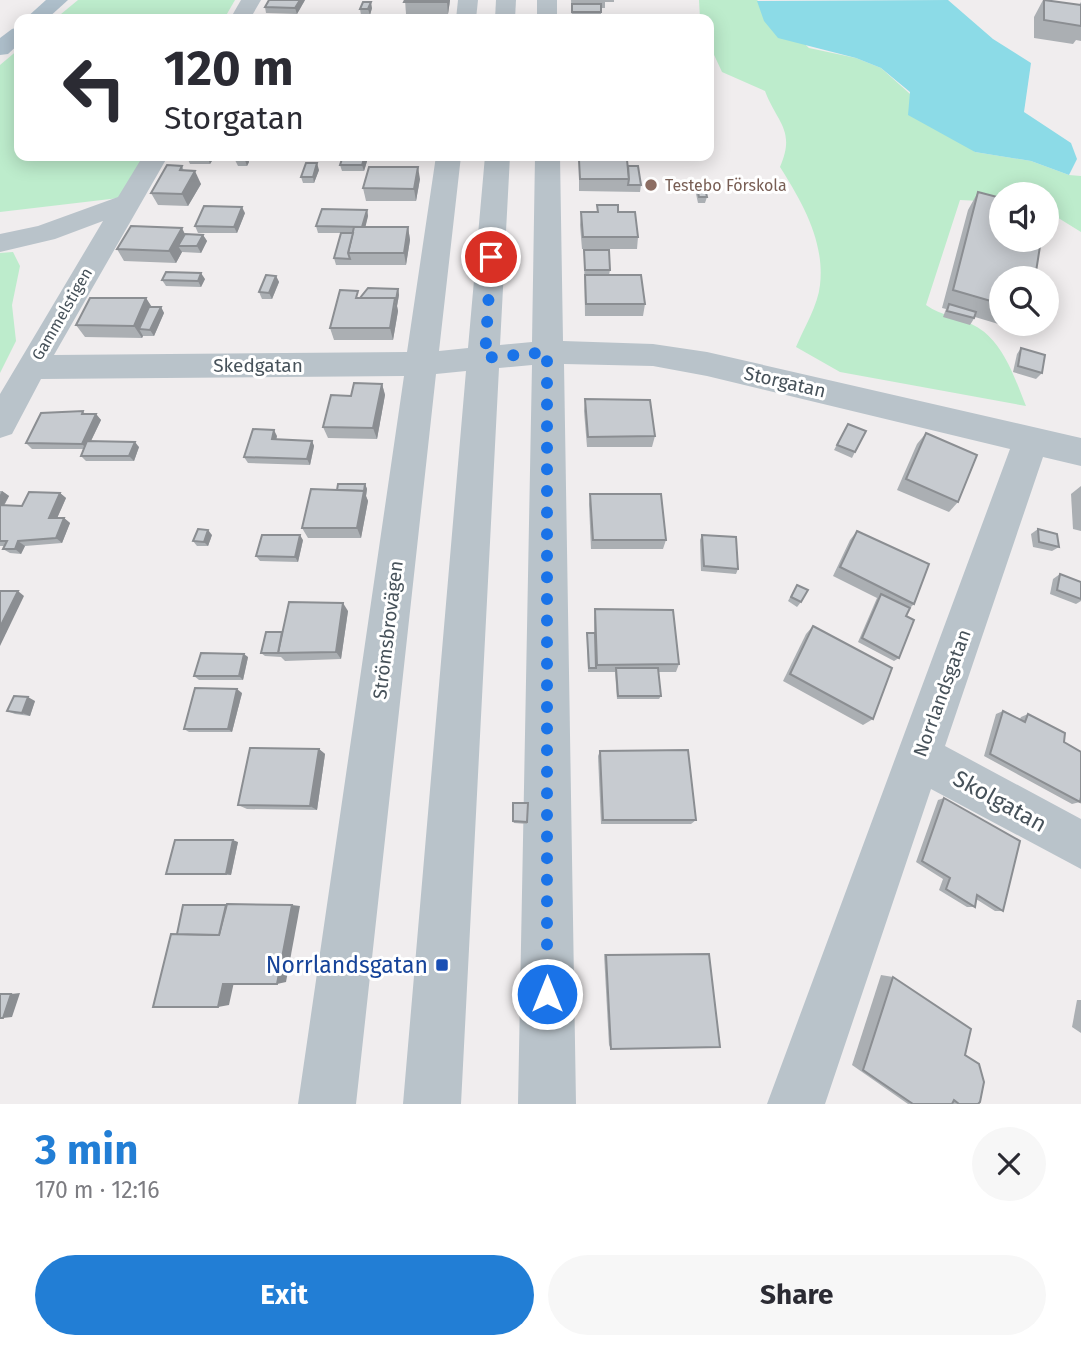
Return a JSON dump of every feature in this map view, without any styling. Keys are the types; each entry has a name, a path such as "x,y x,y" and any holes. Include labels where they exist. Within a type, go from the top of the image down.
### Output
{"main road":[{"path":"41,14 58,0"},
{"path":"0,49 14,37"}],"street":[{"name":"Gammelstigen","path":"0,425 31,366 152,161"},
{"name":"Strömsbrovägen","path":"327,1104 447,161"},
{"path":"432,1104 497,161"},
{"path":"547,1104 548,161"},
{"path":"0,243 45,233 126,203"},
{"name":"Storgatan","path":"485,358 547,352 643,354 690,360 1081,452"},
{"name":"Skedgatan","path":"31,366 421,364 485,358"},
{"name":"Norrlandsgatan","path":"796,1104 1031,440"},
{"name":"Skolgatan","path":"919,757 1081,845"}],"green space":[{"path":"78,0 235,0 227,14 61,14"},
{"path":"699,0 757,0 809,48 856,58 881,68 975,152 1031,161 1069,175 1081,176 1081,232 1059,218 1059,182 989,182 989,201 960,200 926,305 977,327 995,342 1013,373 1026,406 840,372 796,347 819,293 819,253 804,208 780,167 786,144 783,127 765,91 722,72 714,55 714,14 700,14"},
{"path":"14,53 14,161 141,161 119,198 0,212 0,65"},
{"path":"13,252 20,266 12,305 16,341 0,373 0,253"}],"water":[{"path":"948,0 993,39 1031,63 1024,112 1071,143 1077,159 1069,175 1031,161 975,152 908,115 910,92 881,68 856,58 778,38 764,21 757,1"}],"building":[{"path":"269,0 300,0 295,8 265,7"},
{"path":"447,0 447,2 404,2"},
{"path":"1044,0 1081,5 1081,26 1044,20"},
{"path":"363,2 371,2 368,9 360,9"},
{"path":"572,4 601,4 601,12 572,12"},
{"path":"341,161 363,161 362,165 340,165"},
{"path":"579,161 627,161 629,179 580,179"},
{"path":"306,163 317,163 313,177 301,177"},
{"path":"167,165 182,166 180,170 195,171 182,194 151,193"},
{"path":"628,166 638,166 641,185 628,185"},
{"path":"369,167 418,167 414,189 363,188"},
{"path":"697,188 705,188 707,197 699,197"},
{"path":"978,192 989,195 989,252 1039,252 1037,266 989,266 989,300 953,290"},
{"path":"597,205 618,205 618,212 635,212 638,237 583,237 581,212 598,212"},
{"path":"204,206 242,207 234,227 195,226"},
{"path":"322,209 367,210 362,227 316,226"},
{"path":"131,226 182,228 169,251 117,249"},
{"path":"354,227 408,227 404,253 348,253"},
{"path":"341,233 353,233 348,253 350,259 334,258"},
{"path":"185,234 203,235 197,246 178,246"},
{"path":"584,250 609,250 610,270 585,270"},
{"path":"166,272 201,273 198,281 162,280"},
{"path":"266,275 276,276 269,293 259,292"},
{"path":"585,275 641,275 645,304 586,304"},
{"path":"368,288 398,289 396,300 360,298"},
{"path":"340,290 358,291 356,298 395,298 390,328 330,328"},
{"path":"90,298 146,298 134,326 76,325"},
{"path":"949,304 976,312 974,318 947,311"},
{"path":"149,307 161,307 150,330 139,329"},
{"path":"1021,348 1045,355 1042,373 1018,366"},
{"path":"354,383 382,384 373,428 323,427 331,395 351,396"},
{"path":"585,399 650,400 655,436 588,437"},
{"path":"83,411 82,414 96,414 82,444 26,443 41,413"},
{"path":"848,424 866,431 855,452 837,445"},
{"path":"253,429 274,430 272,439 312,441 307,459 244,457"},
{"path":"926,433 977,455 958,502 906,479"},
{"path":"87,441 135,442 129,456 81,456"},
{"path":"338,484 365,484 364,491 337,490"},
{"path":"311,489 364,491 357,528 302,528"},
{"path":"29,492 60,493 49,518 64,518 56,538 18,541 15,549 3,549 7,541 0,541 0,505 22,506"},
{"path":"590,494 661,494 666,540 593,540"},
{"path":"198,529 208,530 204,542 193,541"},
{"path":"1038,529 1057,534 1059,547 1039,542"},
{"path":"857,531 929,564 914,604 840,567"},
{"path":"262,535 300,535 295,557 256,556"},
{"path":"702,535 736,537 738,569 704,566"},
{"path":"1060,574 1081,582 1081,599 1057,590"},
{"path":"797,585 808,590 801,602 791,597"},
{"path":"0,591 18,591 0,627"},
{"path":"881,594 910,608 906,616 914,620 899,658 862,638"},
{"path":"289,602 343,603 336,652 278,653"},
{"path":"595,609 673,610 679,664 597,665"},
{"path":"813,626 892,668 873,719 790,674"},
{"path":"266,632 282,632 278,653 261,653"},
{"path":"587,633 595,633 596,668 589,668"},
{"path":"201,653 244,654 239,676 194,676"},
{"path":"616,668 658,668 661,696 618,696"},
{"path":"195,688 237,689 228,729 184,729"},
{"path":"14,696 28,697 22,713 7,711"},
{"path":"1003,711 1025,722 1028,714 1065,733 1064,742 1081,752 1080,802 990,754"},
{"path":"250,748 319,749 310,806 238,805"},
{"path":"688,750 696,820 603,820 600,751"},
{"path":"944,798 1020,841 1003,911 977,895 975,907 946,889 950,878 922,861"},
{"path":"513,803 528,803 527,822 513,821"},
{"path":"175,840 233,840 226,874 166,874"},
{"path":"227,904 292,905 277,984 223,984 218,1007 153,1007 171,934 219,935"},
{"path":"183,905 226,905 219,935 177,934"},
{"path":"709,954 720,1047 611,1049 606,955"},
{"path":"893,977 971,1029 965,1055 979,1064 984,1082 978,1104 959,1104 954,1100 952,1104 913,1104 863,1070"},
{"path":"0,994 11,994 3,1018 0,1018"}],"place":[{"name":"Testebo Förskola","path":"651,185"},
{"name":"Norrlandsgatan","path":"442,965"}],"route":[{"path":"491,257 485,358 547,352 547,994"}]}
